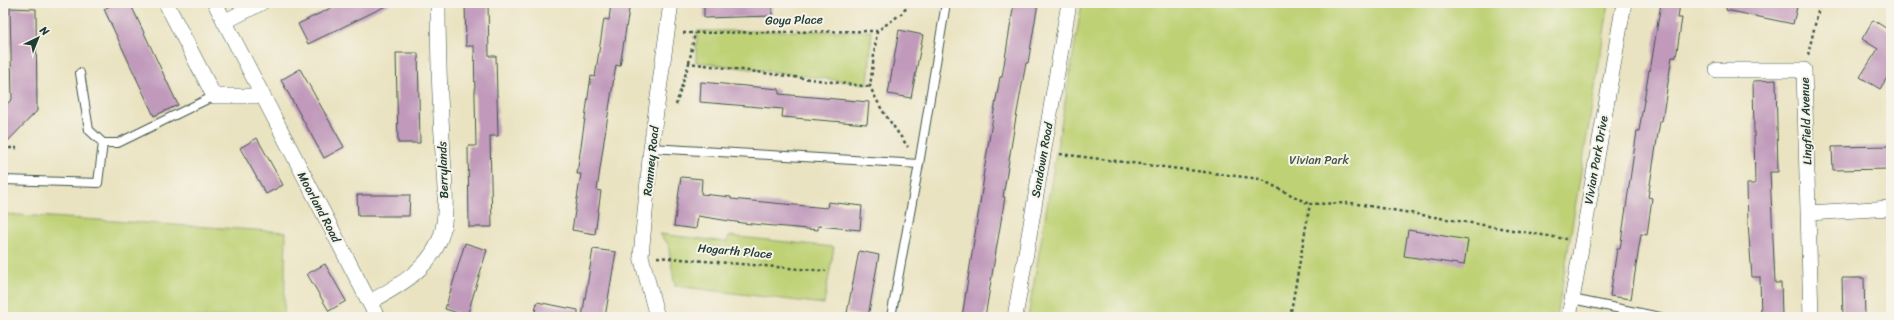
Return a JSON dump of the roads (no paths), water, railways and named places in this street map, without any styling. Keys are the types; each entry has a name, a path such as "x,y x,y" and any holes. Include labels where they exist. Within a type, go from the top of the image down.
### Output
{"street":[{"path":"166,3 214,96 262,96"},
{"name":"Moorland Road","path":"215,3 377,317"},
{"path":"224,22 261,3"},
{"name":"Berrylands","path":"370,302 401,285 424,264 440,238 445,210 438,51 438,3"},
{"name":"Romney Road","path":"657,317 641,256 651,148 671,3"},
{"name":"Sandown Road","path":"1015,317 1069,3"},
{"name":"Vivian Park Drive","path":"1569,317 1624,3"},
{"name":"Lingfield Avenue","path":"1717,70 1804,70 1811,317"},
{"path":"1808,212 1891,208"}],"lane":[{"path":"890,317 919,164 946,3"},
{"path":"80,73 89,130 103,143 118,143 214,96"},
{"path":"3,180 98,183 103,143"},
{"path":"651,148 919,164"},
{"path":"1572,299 1660,317"}],"park label":[{"name":"Vivian Park","path":"1319,160"}]}
